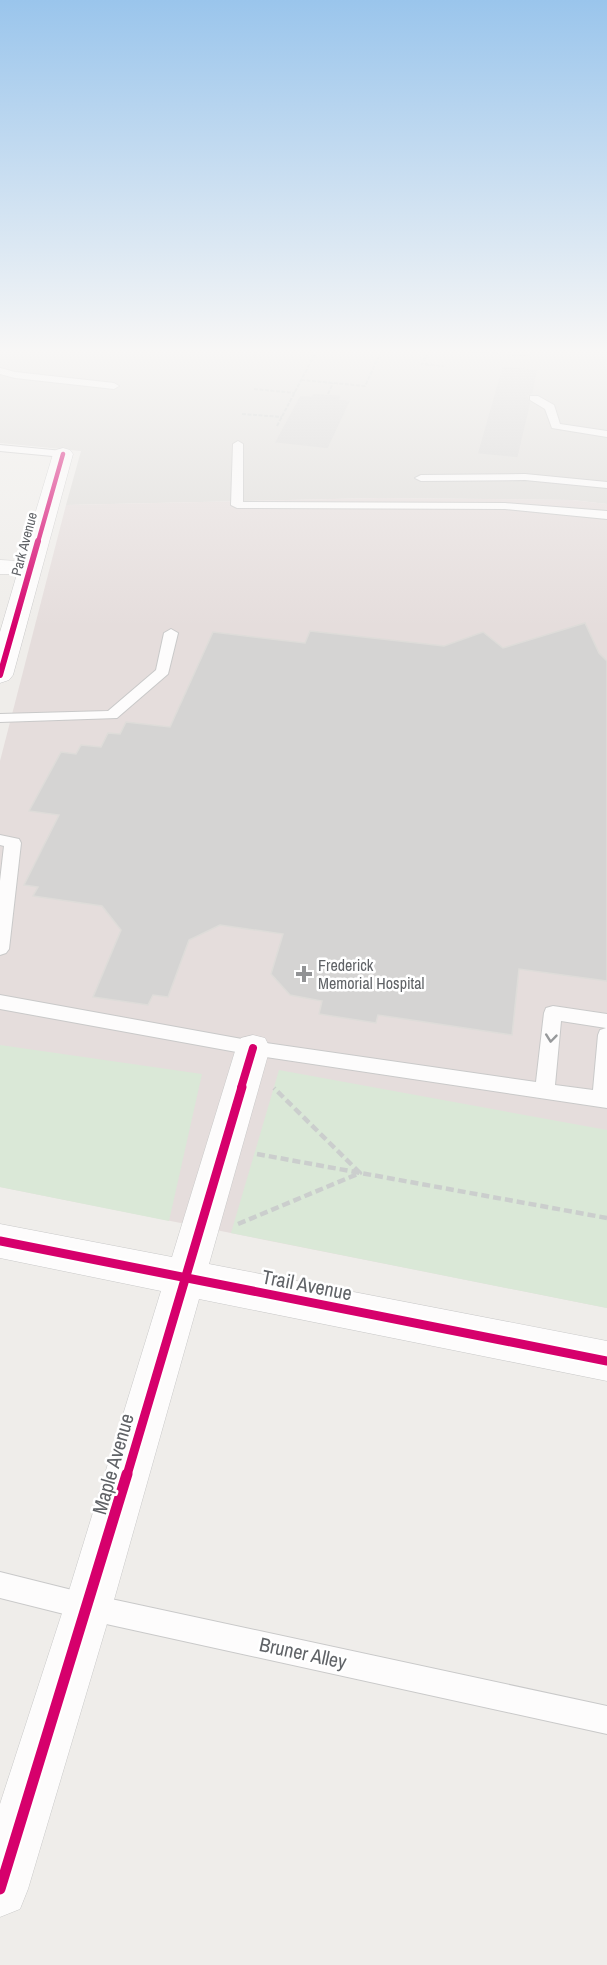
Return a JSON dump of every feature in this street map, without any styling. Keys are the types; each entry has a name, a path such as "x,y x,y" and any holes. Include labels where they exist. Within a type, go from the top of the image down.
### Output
{"street":[{"name":"Park Avenue","path":"0,675 63,454"},
{"path":"0,567 32,568"},
{"name":"Maple Avenue","path":"0,1889 88,1607 253,1048"},
{"name":"Trail Avenue","path":"0,1241 607,1361"}],"lane":[{"path":"238,444 237,505 495,506 607,515"},
{"path":"0,448 63,454"},
{"path":"421,478 525,477 607,485"},
{"path":"0,718 112,715 163,671 171,633"},
{"path":"0,840 13,843 0,949"},
{"path":"0,1002 253,1048 604,1099 607,1035"},
{"path":"545,1090 553,1012 607,1021"},
{"name":"Bruner Alley","path":"0,1585 88,1607 607,1720"}],"path":[{"path":"274,1088 360,1173"},
{"path":"254,1154 607,1218"},
{"path":"234,1226 360,1173"}],"shaded area":[{"path":"7,444 607,444 607,504 572,500 379,498 66,505 81,451"},
{"name":"Frederick Memorial Hospital","path":"379,498 572,500 607,504 607,1308 0,1187 0,761 66,505"}],"green space":[{"path":"0,1045 202,1074 169,1221 0,1187"},
{"path":"279,1070 607,1130 607,1308 231,1233"}],"building":[{"path":"280,444 330,444 328,449"},
{"path":"480,444 521,444 518,458 477,454"},
{"path":"585,623 599,653 607,661 607,981 519,969 512,1035 378,1015 376,1023 319,1014 322,1001 290,995 271,974 283,934 220,925 189,940 168,997 153,995 148,1005 93,997 121,930 102,906 33,896 38,887 24,885 59,815 29,811 61,752 76,754 81,745 101,747 108,733 120,734 126,722 170,727 213,632 305,643 310,631 444,646 483,632 503,648"}],"cycle path":[{"path":"0,675 63,454"},
{"path":"0,1889 88,1607 253,1048"},
{"path":"0,1241 607,1361"}],"place":[{"name":"Frederick Memorial Hospital","path":"304,974"}]}
